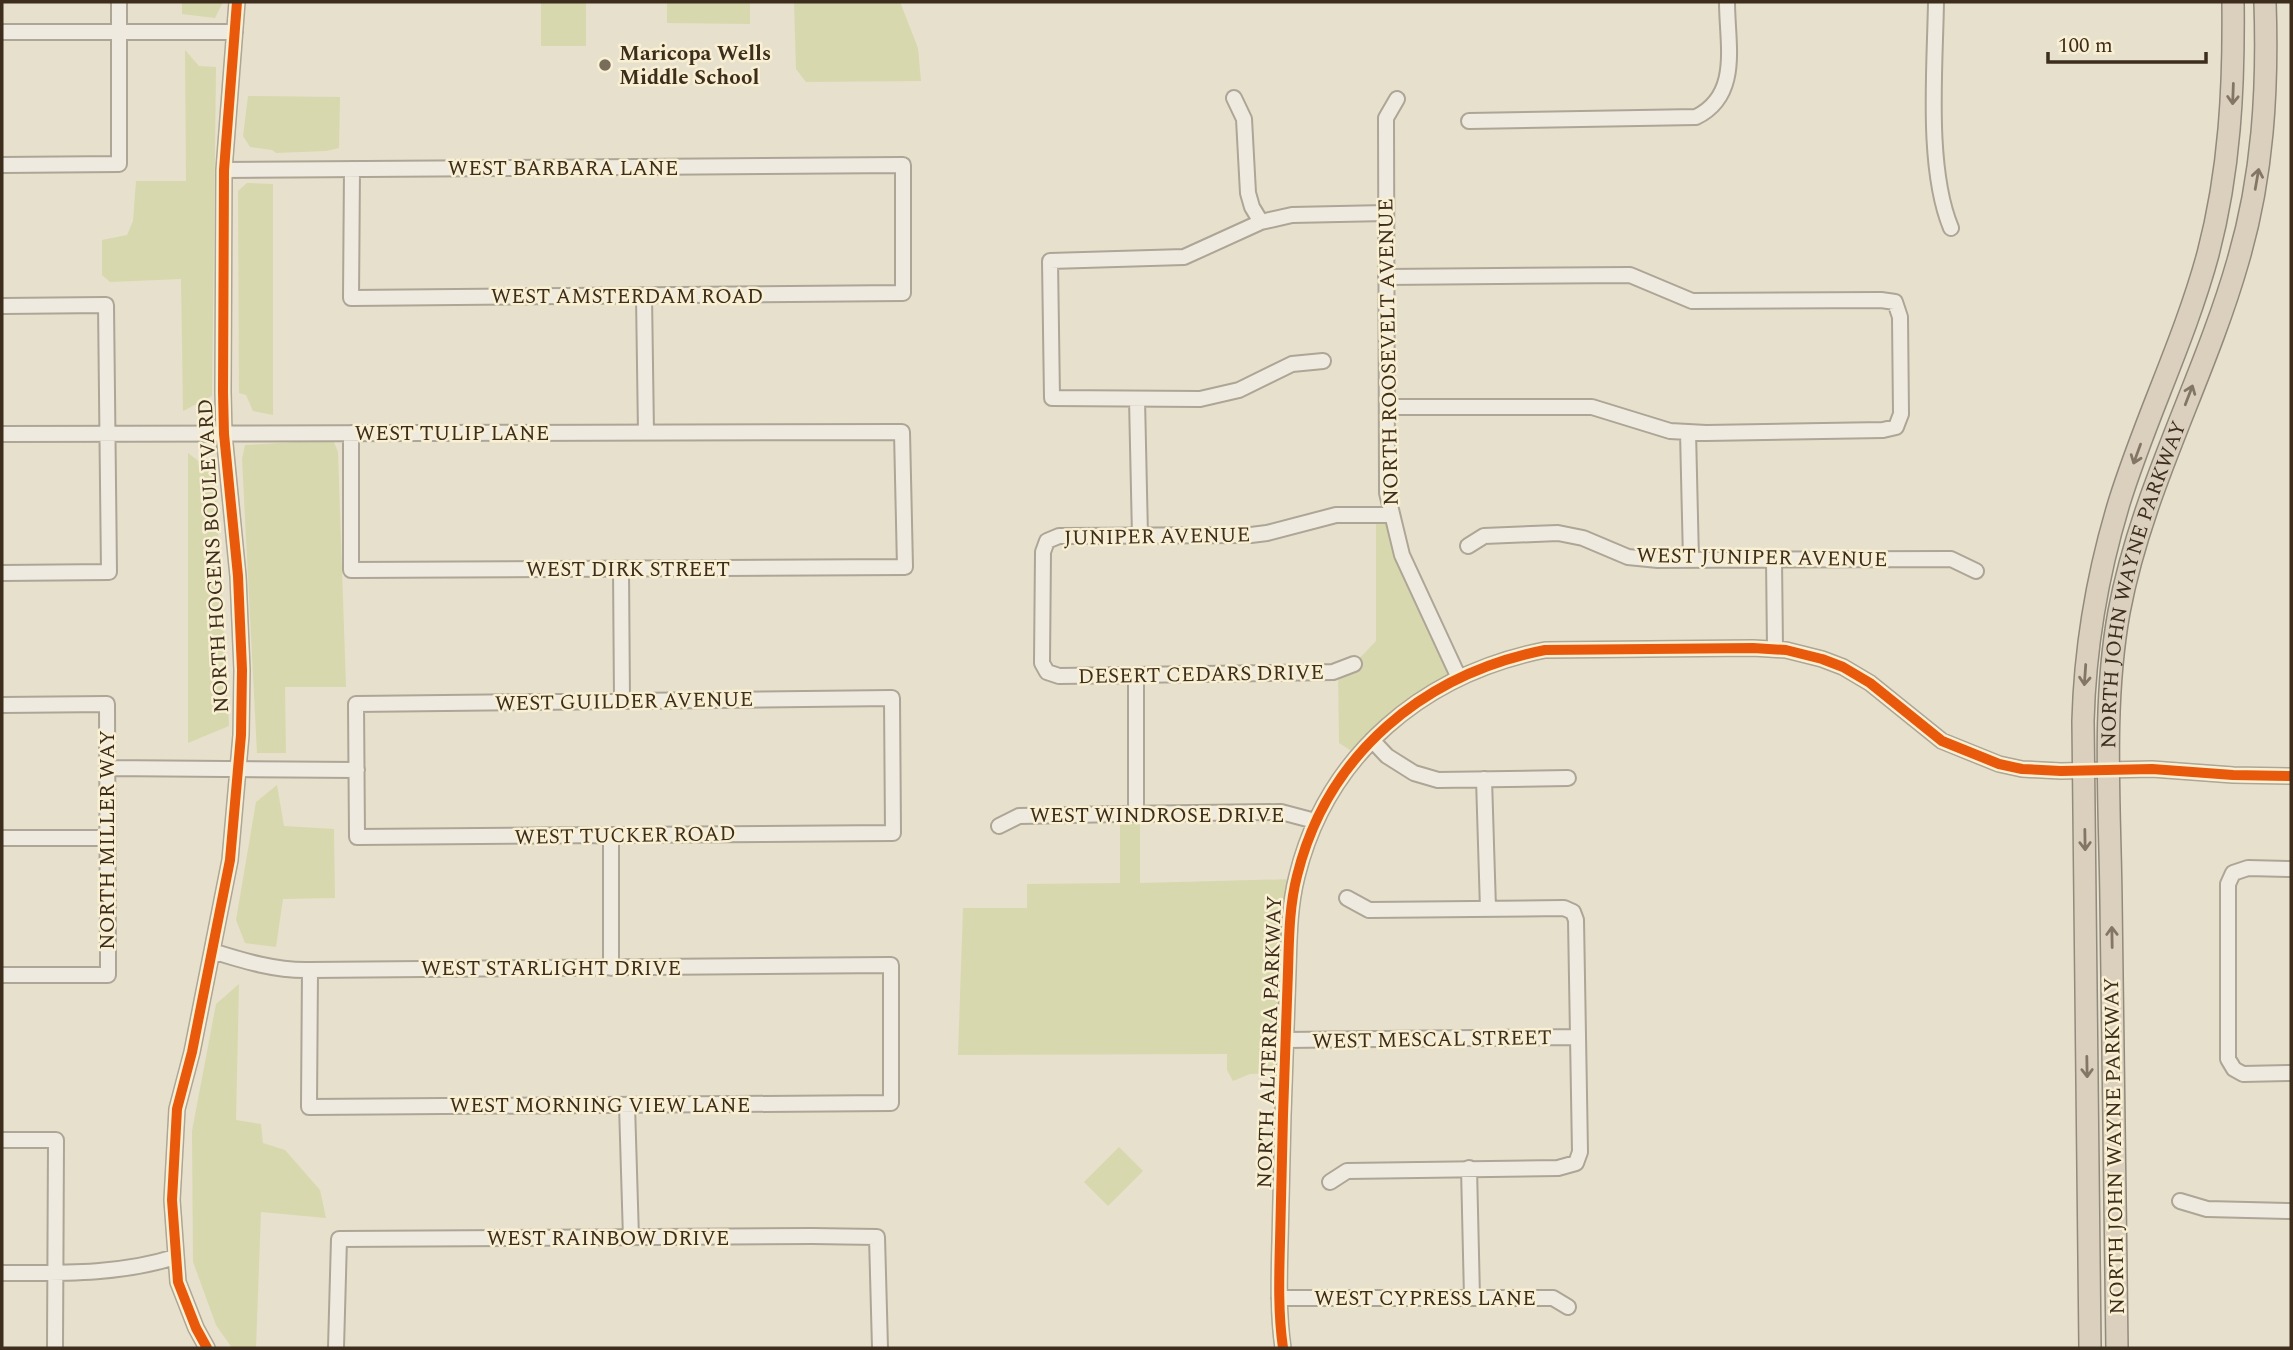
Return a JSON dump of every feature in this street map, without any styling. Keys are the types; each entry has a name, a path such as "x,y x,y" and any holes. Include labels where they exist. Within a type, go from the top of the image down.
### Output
{"highway":[{"name":"NORTH JOHN WAYNE PARKWAY","path":"2091,1348 2083,772 2085,668 2089,625 2120,500 2207,256 2219,207 2228,156 2232,105 2233,2"},
{"name":"NORTH JOHN WAYNE PARKWAY","path":"2117,1348 2111,673 2119,614 2144,513 2226,299 2248,225 2261,151 2265,2"}],"street":[{"path":"2,165 119,164 119,2"},
{"name":"NORTH HOGENS BOULEVARD","path":"207,1348 178,1282 172,1199 177,1109 192,1052 230,860 238,769 242,670 238,576 225,434 224,170 237,2"},
{"path":"1469,121 1688,118 1706,112 1717,103 1724,91 1728,75 1727,2"},
{"path":"1936,2 1936,152 1942,201 1951,228"},
{"path":"2,32 234,32"},
{"path":"1234,98 1244,119 1248,193 1261,222"},
{"name":"NORTH ROOSEVELT AVENUE","path":"1397,99 1386,118 1387,493 1402,555 1460,678"},
{"name":"WEST BARBARA LANE","path":"224,170 903,165 903,293"},
{"name":"WEST AMSTERDAM ROAD","path":"352,169 351,298 903,293"},
{"path":"1323,360 1292,364 1239,390 1200,399 1052,398 1050,261 1184,257 1261,222 1292,215 1386,213"},
{"path":"1386,277 1630,275 1692,301 1895,302 1900,317 1901,414 1896,427 1883,430 1688,432 1670,431 1592,408 1387,407"},
{"path":"644,296 646,433"},
{"path":"2,306 106,305 109,572 2,573"},
{"path":"1137,399 1140,536"},
{"name":"WEST TULIP LANE","path":"2,434 902,432 905,567"},
{"path":"1688,432 1691,559"},
{"name":"WEST DIRK STREET","path":"351,433 351,570 905,567"},
{"name":"JUNIPER AVENUE","path":"1048,673 1042,663 1043,552 1047,541 1059,536 1251,535 1336,515 1391,515"},
{"name":"WEST JUNIPER AVENUE","path":"1468,546 1484,536 1558,533 1583,538 1628,556 1691,559 1951,559 1976,571"},
{"path":"1774,559 1775,648"},
{"path":"621,569 622,701"},
{"name":"NORTH ALTERRA PARKWAY","path":"1283,1348 1279,1298 1285,1040 1293,900 1297,877 1315,821 1328,796 1372,740 1429,694 1517,655 1545,650 1775,648 1843,667 1870,683 1942,741 1977,757 2022,769 2083,772 2152,769 2291,776"},
{"name":"DESERT CEDARS DRIVE","path":"1048,673 1059,676 1333,673 1354,664"},
{"path":"1136,675 1136,814"},
{"name":"WEST GUILDER AVENUE","path":"357,770 356,704 892,698 893,832"},
{"name":"NORTH MILLER WAY","path":"2,705 107,704 108,975 2,975"},
{"path":"1372,740 1387,755 1414,773 1438,779 1568,778"},
{"path":"107,768 357,770"},
{"name":"WEST TUCKER ROAD","path":"357,770 357,837 893,832"},
{"path":"1484,779 1488,909"},
{"name":"WEST WINDROSE DRIVE","path":"999,826 1019,816 1136,814 1282,812 1315,821"},
{"path":"611,835 611,968"},
{"path":"2,838 107,838"},
{"path":"2291,869 2248,869 2233,873 2228,884 2228,1059 2234,1069 2244,1074 2291,1073"},
{"path":"1330,1182 1347,1171 1558,1168 1576,1163 1580,1152 1576,920 1573,912 1564,908 1369,910 1347,898"},
{"name":"WEST STARLIGHT DRIVE","path":"212,951 257,965 310,970 891,965 891,1103"},
{"name":"WEST MORNING VIEW LANE","path":"310,970 309,1107 891,1103"},
{"name":"WEST MESCAL STREET","path":"1285,1040 1578,1037"},
{"path":"627,1105 631,1238"},
{"path":"2,1140 56,1140 55,1348"},
{"path":"1469,1168 1472,1297"},
{"path":"2180,1201 2207,1209 2291,1211"},
{"name":"WEST RAINBOW DRIVE","path":"336,1348 339,1239 877,1237 880,1348"},
{"path":"2,1273 97,1271 175,1257"},
{"name":"WEST CYPRESS LANE","path":"1279,1298 1553,1298 1569,1307"}],"green space":[{"path":"182,2 223,2 215,18 182,14"},
{"path":"541,2 586,2 586,46 541,46"},
{"path":"667,2 750,2 750,24 667,23"},
{"path":"794,2 900,2 918,48 921,81 806,82 796,69"},
{"path":"185,50 199,66 216,67 212,396 183,411 181,279 110,282 102,275 102,240 127,235 133,221 136,181 186,181"},
{"path":"248,96 340,97 339,148 276,153 250,147 243,136"},
{"path":"247,183 273,184 273,415 253,411 246,395 239,393 238,191"},
{"path":"333,440 338,452 346,687 285,687 286,753 257,753 242,459 245,445"},
{"path":"188,453 215,474 229,726 188,743"},
{"path":"1376,515 1391,515 1459,678 1358,755 1339,743 1338,670 1354,664 1376,641"},
{"path":"277,785 284,826 334,829 335,898 283,899 276,947 245,943 236,920 256,802"},
{"path":"1120,814 1140,814 1140,883 1296,879 1284,1073 1250,1074 1233,1081 1227,1070 1227,1054 958,1055 963,908 1027,908 1027,884 1120,883"},
{"path":"239,984 236,1120 261,1124 263,1143 285,1150 320,1190 326,1218 261,1212 256,1348 232,1348 216,1325 193,1262 192,1131 216,1004"},
{"path":"1119,1147 1143,1171 1108,1206 1084,1182"}],"cycle path":[{"path":"207,1348 178,1282 172,1200 177,1109 192,1052 230,860 241,735 242,670 238,576 224,434 223,392 224,170 237,2"},
{"path":"1283,1348 1279,1282 1283,1115 1289,935 1297,876 1311,832 1331,793 1357,757 1387,726 1421,700 1459,678 1501,662 1545,650 1786,650 1843,667 1870,683 1942,741 1999,764 2022,769 2061,771 2152,769 2291,776"}],"place":[{"name":"Maricopa Wells Middle School","path":"605,65"}]}
